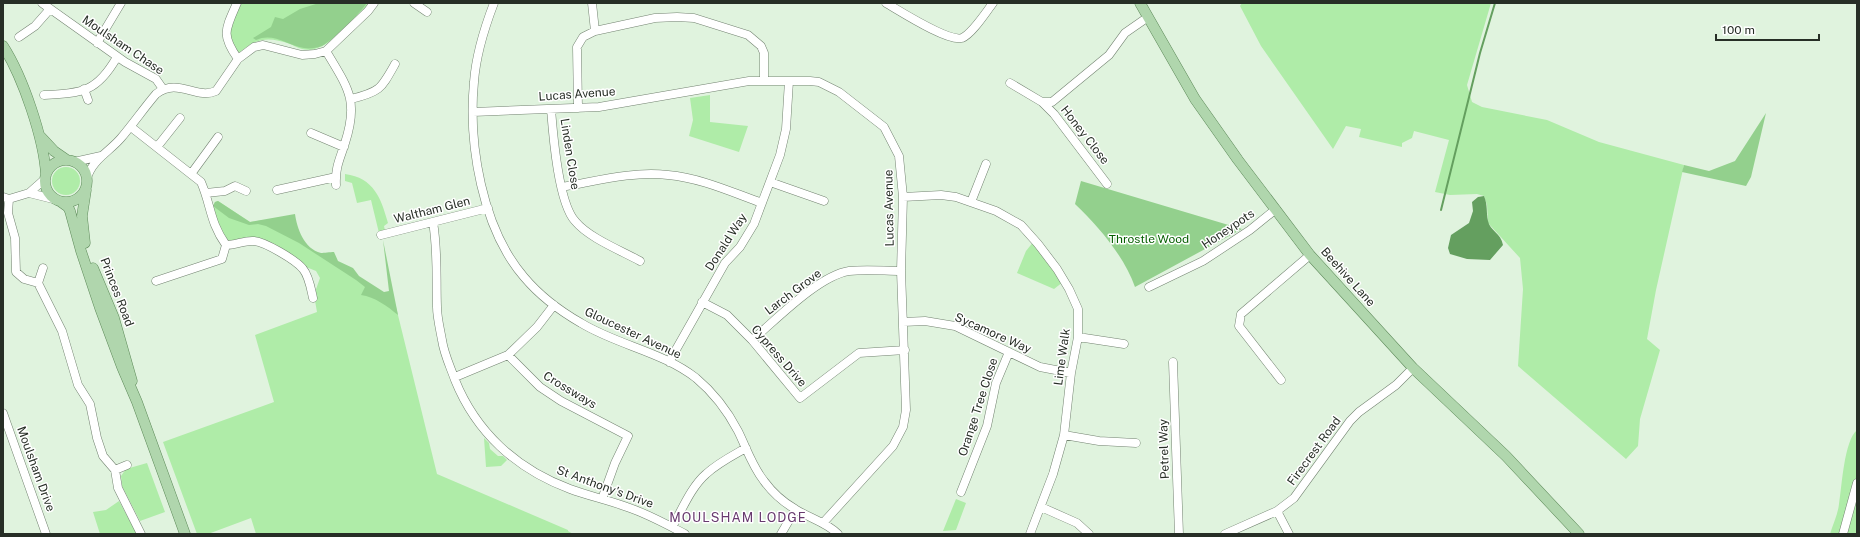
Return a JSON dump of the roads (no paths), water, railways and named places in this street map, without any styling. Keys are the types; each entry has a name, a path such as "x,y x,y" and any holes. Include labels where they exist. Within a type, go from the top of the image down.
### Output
{"main road":[{"name":"Beehive Lane","path":"1140,3 1195,100 1310,255 1413,368 1506,456 1579,534"},
{"path":"3,46 21,82 40,136 48,191 59,201 74,201 86,190 87,178 82,167 54,151 40,136"},
{"path":"46,177 54,165 70,161"},
{"name":"Princes Road","path":"86,190 82,216 87,249 116,324 130,368 137,402"},
{"name":"Princes Road","path":"59,201 68,207 70,211 80,251 100,308 122,368 137,402 184,531"}],"street":[{"name":"Moulsham Chase","path":"42,3 96,43 117,57 156,79 163,89"},
{"path":"96,43 121,3"},
{"path":"237,3 226,32 226,40 230,49 238,59"},
{"path":"87,178 89,172 101,156 116,145 131,127 143,109 163,89 176,87 211,93 220,87 238,59 254,47 263,45 302,55 326,51 362,17 374,3"},
{"path":"414,3 428,12"},
{"name":"Gloucester Avenue","path":"494,3 484,32 474,80 473,112 476,158 488,208 495,229 513,263 524,277 554,305 582,324 618,342 669,362 694,377 716,397 737,430 764,481 779,497 795,510 823,523 838,534"},
{"path":"592,3 595,30"},
{"path":"886,3 935,31 953,38 962,38 970,32 993,3"},
{"path":"19,37 35,26 50,9"},
{"path":"578,108 577,46 583,37 595,30 666,17 688,18 707,22 748,35 761,46 764,53 764,81"},
{"name":"Honey Close","path":"1042,102 1052,102 1109,55 1126,33 1148,18"},
{"path":"277,190 336,181 336,168 352,119 351,99 342,79 326,51"},
{"path":"44,95 62,94 96,85 108,73 117,57"},
{"path":"351,99 368,95 382,88 395,64"},
{"name":"Lucas Avenue","path":"473,112 598,107 736,82 789,80 810,81 833,88 884,127 899,156 903,197 902,271 906,410 903,427 893,446 823,523"},
{"name":"Donald Way","path":"669,362 725,263 740,247 750,230 762,203 780,155 786,129 789,80"},
{"name":"Honey Close","path":"1010,83 1042,102 1054,114 1107,184"},
{"path":"84,89 88,100"},
{"name":"Linden Close","path":"551,109 553,135 562,187 567,206 574,221 588,232 640,261"},
{"path":"157,146 180,118"},
{"path":"131,127 201,182 206,193 210,215 218,233 226,245 222,259 156,281"},
{"path":"311,133 344,147"},
{"path":"191,174 218,137"},
{"path":"70,161 101,156"},
{"path":"971,202 986,164"},
{"path":"562,187 618,176 642,174 668,175 718,187 762,203"},
{"path":"29,193 46,177"},
{"path":"770,182 824,201"},
{"path":"206,193 225,191 235,186 246,191"},
{"path":"38,283 24,279 16,272 15,238 8,213 6,198 29,193 59,201"},
{"name":"Lime Walk","path":"903,197 941,195 956,197 996,211 1021,225 1038,244 1069,289 1078,309 1078,337 1064,435 1053,474 1030,534"},
{"name":"Waltham Glen","path":"382,235 488,208"},
{"name":"Honeypots","path":"1149,287 1203,261 1250,230 1276,209"},
{"name":"St Anthony's Drive","path":"433,222 437,243 437,308 442,341 462,395 473,416 491,439 536,473 556,482 628,507 685,534"},
{"path":"226,245 253,240 291,258 304,270 314,298"},
{"path":"1281,380 1238,326 1241,314 1310,255"},
{"path":"43,268 38,283 62,331 78,385 90,404 101,451 105,460 115,470 118,488 141,534"},
{"name":"Larch Grove","path":"752,340 810,291 828,279 849,271 902,271"},
{"name":"Cypress Drive","path":"702,302 727,315 752,340 800,398 859,353 905,350"},
{"path":"455,378 508,355 537,327 554,305"},
{"name":"Sycamore Way","path":"904,322 925,321 955,326 1040,367 1072,374"},
{"path":"1078,337 1124,344"},
{"name":"Orange Tree Close","path":"961,492 987,426 996,383 1009,352"},
{"name":"Crossways","path":"508,355 540,387 567,404 628,436 615,462 602,499"},
{"name":"Petrel Way","path":"1173,362 1179,534"},
{"name":"Firecrest Road","path":"1225,534 1277,511 1294,498 1303,488 1350,421 1359,412 1396,385 1413,368"},
{"name":"Moulsham Drive","path":"3,413 46,534"},
{"path":"1064,435 1100,441 1136,443"},
{"path":"672,527 692,491 706,474 726,459 746,448"},
{"path":"115,470 127,465"},
{"path":"1843,534 1857,483"},
{"path":"1041,507 1077,523 1089,534"},
{"path":"781,534 795,510"},
{"path":"1277,511 1289,534"}],"waterway":[{"path":"1441,210 1480,53 1495,3"}],"district":[{"name":"MOULSHAM LODGE","path":"738,517"}],"park label":[{"name":"Throstle Wood","path":"1149,239"}]}
